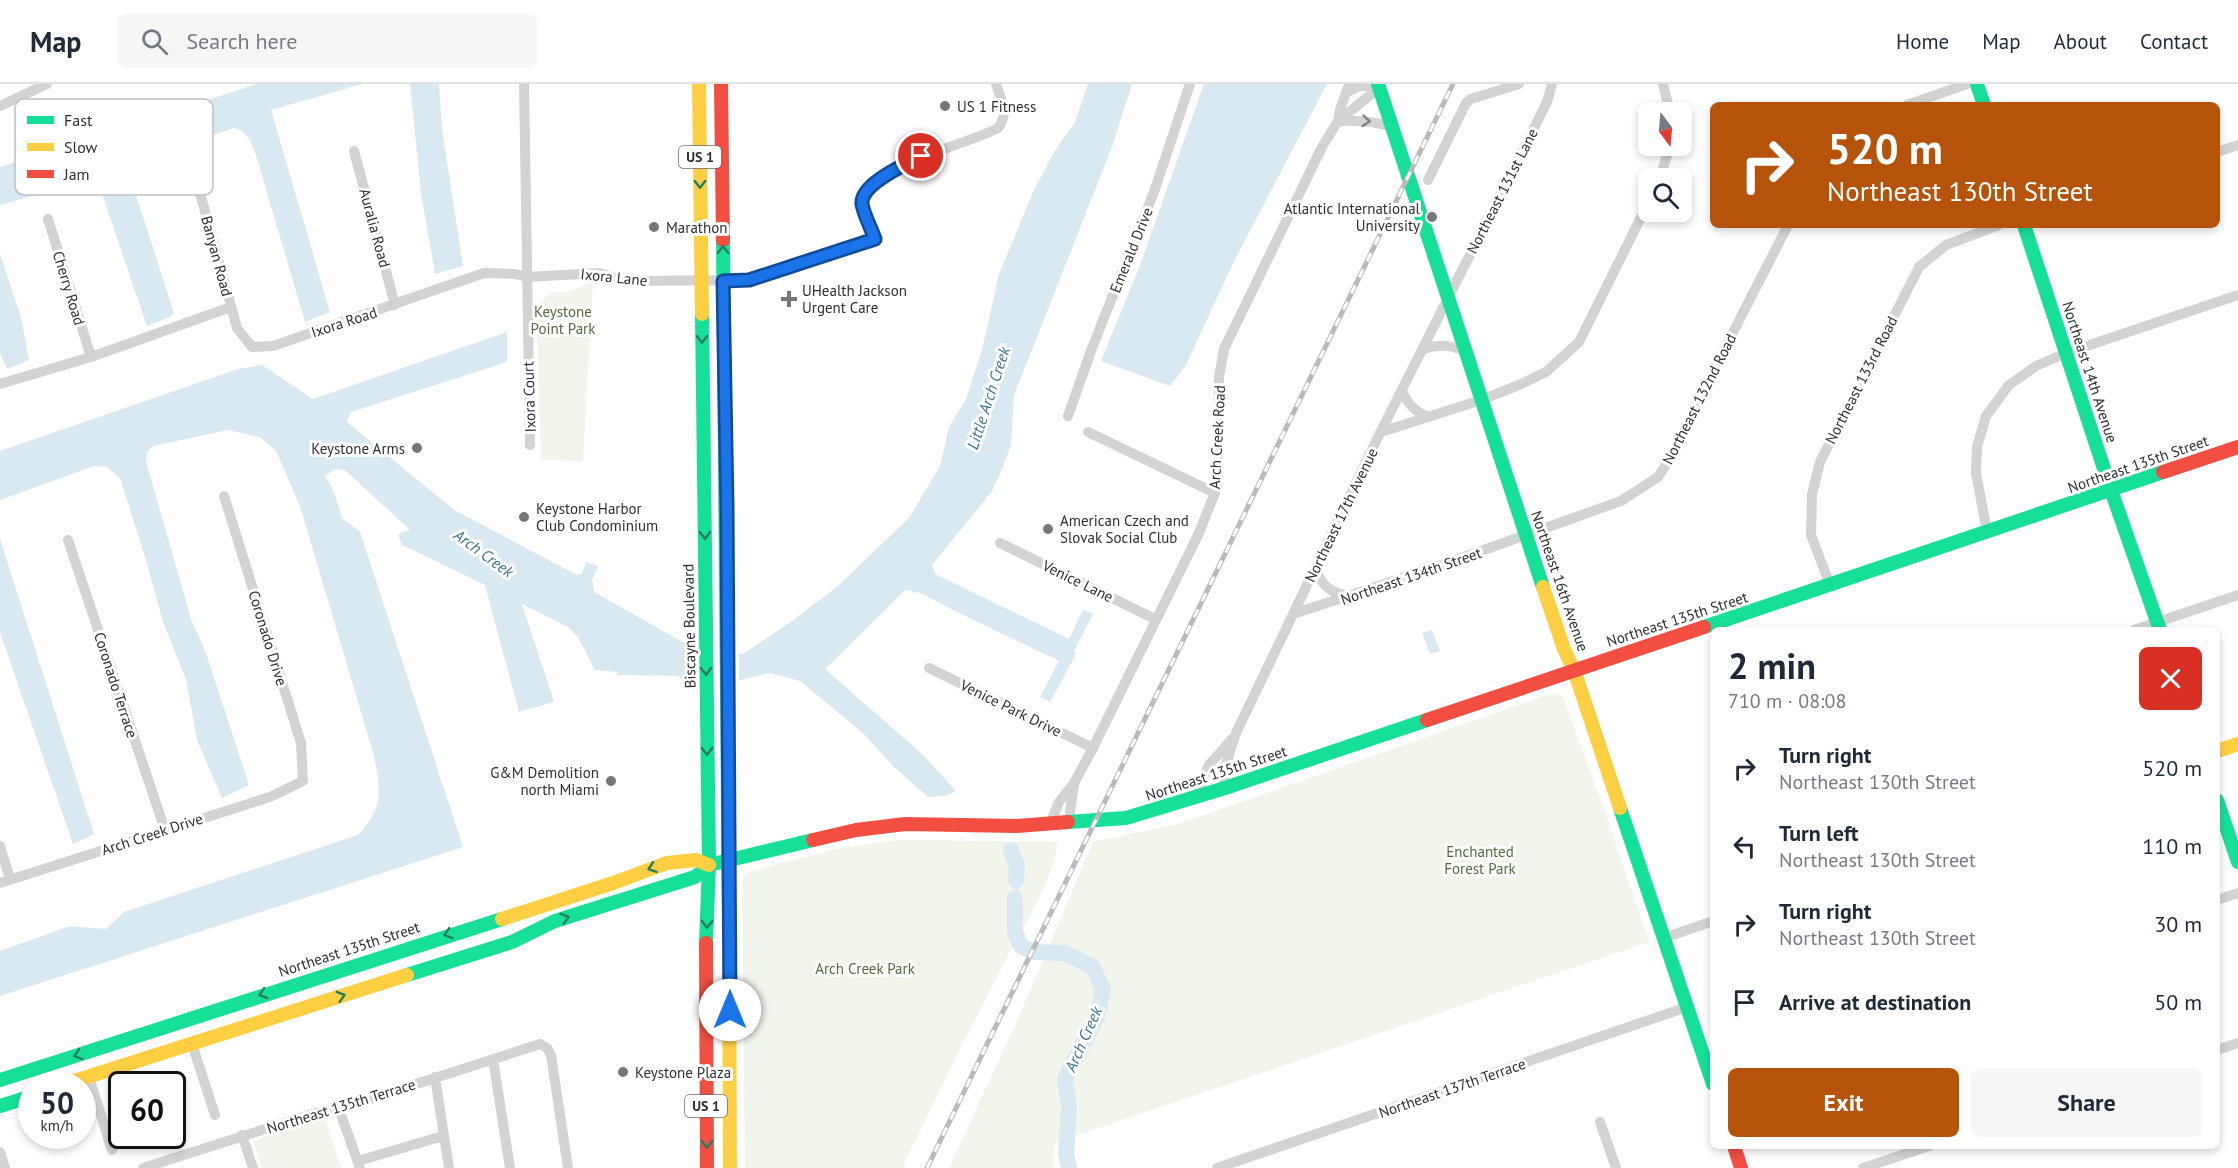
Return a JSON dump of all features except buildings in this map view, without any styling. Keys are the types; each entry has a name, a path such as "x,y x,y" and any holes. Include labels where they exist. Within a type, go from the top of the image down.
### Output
{"main road":[{"name":"Biscayne Boulevard","path":"699,84 709,865 705,968 707,1168"},
{"name":"US 1","path":"721,84 728,649 730,1168"},
{"path":"1977,84 1983,102"},
{"name":"Northeast 16th Avenue","path":"1379,85 1564,649 1574,670 1710,1070"},
{"name":"Northeast 14th Avenue","path":"2025,228 2110,490 2158,626"},
{"name":"Northeast 135th Street","path":"1017,826 1022,830 1052,833 1102,829 1125,818 1225,788 2238,447"},
{"path":"2220,750 2238,744"},
{"path":"2220,809 2238,862"},
{"name":"Northeast 135th Street","path":"96,1075 512,942 555,921 695,877 709,865 729,859 827,835 905,824 1017,826 1125,818"},
{"name":"Northeast 135th Street","path":"0,1080 666,864 696,860 709,865"},
{"path":"174,1023 186,1046"},
{"path":"706,1092 730,1091"},
{"path":"0,1106 18,1100"},
{"path":"1735,1149 1742,1168"}],"street":[{"path":"0,106 47,84"},
{"path":"524,84 527,277"},
{"name":"Ixora Lane","path":"527,277 599,273 626,281 749,280 875,239 862,203 862,197 868,188 921,156 992,131 1002,122 1005,111 996,84"},
{"name":"Emerald Drive","path":"1068,416 1092,348 1154,192 1190,84"},
{"path":"1428,180 1466,103 1519,84"},
{"name":"Northeast 131st Lane","path":"1449,297 1547,102 1552,84"},
{"path":"1663,84 1668,102"},
{"path":"1916,102 1967,84"},
{"name":"Arch Creek Road","path":"1338,121 1348,88 1379,85"},
{"name":"Arch Creek Road","path":"1050,824 1059,802 1074,783 1093,748 1197,535 1215,493 1218,482 1220,377 1224,349 1322,147 1338,121 1379,85"},
{"path":"1338,121 1361,121 1393,127"},
{"path":"2220,151 2238,145"},
{"name":"Auralia Road","path":"354,151 396,305"},
{"name":"Banyan Road","path":"201,195 231,307"},
{"name":"Cherry Road","path":"48,219 91,357"},
{"path":"1381,432 1481,399 1546,372 1579,342 1639,222"},
{"name":"Northeast 132nd Road","path":"1527,534 1621,501 1658,477 1676,449 1786,228"},
{"name":"Northeast 133rd Road","path":"1830,585 1811,535 1812,494 1820,462 1919,267 1946,245 1991,228"},
{"name":"Ixora Road","path":"231,307 237,328 252,347 273,346 484,273 515,273 527,277"},
{"name":"Ixora Court","path":"527,277 530,445"},
{"path":"1987,532 1976,472 1977,447 1986,416 2009,385 2036,366 2066,353 2238,295"},
{"name":"Northeast 17th Avenue","path":"1225,788 1223,773 1236,734 1381,432 1449,297"},
{"path":"0,384 91,357 231,307"},
{"path":"1423,349 1452,345 1466,351"},
{"path":"1402,391 1412,407 1420,414 1429,417"},
{"path":"1088,432 1215,493"},
{"name":"Coronado Drive","path":"224,496 301,743 303,782"},
{"name":"Northeast 134th Street","path":"1293,614 1527,534"},
{"name":"Coronado Terrace","path":"68,540 165,830"},
{"name":"Venice Lane","path":"1000,543 1155,619"},
{"path":"1315,568 1321,582 1329,590 1350,596"},
{"path":"2158,626 2238,595"},
{"name":"Venice Park Drive","path":"929,668 1093,748"},
{"name":"Northeast 17th Avenue","path":"1196,797 1209,765 1236,734"},
{"name":"Arch Creek Drive","path":"5,881 270,796 303,782"},
{"name":"Arch Creek Road","path":"1071,822 1074,783"},
{"path":"0,846 5,881"},
{"path":"2220,899 2238,893"},
{"path":"1664,938 1710,922"},
{"name":"Northeast 137th Terrace","path":"1217,1168 1687,1007"},
{"path":"2220,1049 2238,1043"},
{"name":"Northeast 135th Terrace","path":"143,1168 242,1135 326,1110 339,1109 540,1044 547,1048 551,1055 568,1168"},
{"path":"186,1046 215,1115"},
{"path":"493,1059 510,1168"},
{"path":"435,1077 449,1168"},
{"path":"96,1097 112,1150"},
{"path":"339,1109 359,1165 443,1136"},
{"path":"1600,1122 1616,1168"},
{"path":"242,1135 253,1168"},
{"path":"1863,1168 1920,1149"},
{"path":"0,1152 5,1168"}],"green space":[{"name":"Keystone Point Park","path":"593,282 583,461 541,460 536,306 552,292 568,292"},
{"name":"Enchanted Forest Park","path":"1559,693 1562,695 1605,812 1649,942 1054,1143 1053,1168 949,1168 1017,1021 1093,842 1178,824 1544,696"},
{"name":"Arch Creek Park","path":"900,840 1058,842 1049,873 1036,904 978,1014 902,1168 745,1168 742,884 744,875 751,871 840,848"},
{"path":"325,1118 341,1168 262,1168 253,1141"}],"water":[{"path":"257,84 362,84 271,110 330,312 305,322 251,142 246,135 234,128 213,135 213,99 211,99"},
{"path":"410,84 439,84 442,129 463,266 435,274 421,193"},
{"name":"Little Arch Creek","path":"1088,84 1132,84 1112,147 1014,395 1011,445 1004,464 992,491 932,565 935,574 1069,639 1083,610 1093,614 1074,651 1076,654 1050,702 1040,697 1059,661 921,593 905,590 825,669 921,753 956,791 945,796 928,797 895,768 863,733 800,681 770,673 697,690 678,676 617,675 617,672 595,670 578,637 568,627 522,604 554,702 519,712 485,585 402,545 398,535 410,530 345,470 335,469 325,476 333,490 343,519 360,532 463,847 0,996 0,951 70,926 106,929 124,912 358,835 372,816 379,790 374,756 300,506 276,451 260,437 228,430 153,446 147,452 146,462 191,619 206,653 249,785 222,798 197,740 186,679 163,622 120,478 107,467 94,466 0,500 0,451 238,369 262,365 313,399 507,332 507,362 351,412 347,422 454,510 577,575 582,574 586,562 598,566 592,580 594,592 695,649 743,654 792,621 839,585 909,518 940,466 949,427 966,399 982,350 999,274 1032,194 1054,152 1075,122"},
{"path":"1204,84 1327,84 1234,261 1185,367 1170,386 1101,361 1139,268"},
{"path":"15,162 15,195 35,195 0,205 0,167"},
{"path":"102,195 136,195 174,313 170,317 147,326"},
{"path":"0,254 21,317 29,360 7,369 0,353"},
{"path":"0,539 94,834 73,844 0,632"},
{"path":"1432,630 1440,651 1430,654 1422,633"}],"pier":[{"path":"697,648 739,650 739,684 698,693"}],"waterway":[{"name":"Arch Creek","path":"1011,850 1017,866 1016,881"},
{"name":"Arch Creek","path":"1015,898 1015,932 1021,946 1034,952 1065,953 1093,967 1103,990 1097,1017 1065,1079 1069,1107 1066,1154 1069,1168"}],"railway":[{"path":"927,1168 1453,84"}],"traffic: fast":[{"path":"1378,84 1543,587"},
{"path":"1977,84 1983,102"},
{"path":"2025,228 2111,490 2159,627"},
{"path":"723,240 729,919"},
{"path":"702,314 709,865 706,943"},
{"path":"1704,627 2163,472"},
{"path":"1068,822 1126,818 1225,788 1427,720"},
{"path":"1620,808 1710,1075"},
{"path":"2220,809 2238,862"},
{"path":"407,975 512,942 555,921 695,877 709,865 813,840"},
{"path":"0,1080 502,919"},
{"path":"0,1106 18,1100"}],"traffic: slow":[{"path":"699,84 702,314"},
{"path":"1543,587 1564,649 1574,670 1620,808"},
{"path":"2220,750 2238,744"},
{"path":"502,919 667,863 696,860 709,865"},
{"path":"729,919 730,1168"},
{"path":"96,1074 407,975"}],"traffic: jam":[{"path":"721,84 723,240"},
{"path":"2163,472 2238,447"},
{"path":"1427,720 1704,627"},
{"path":"813,840 856,830 905,824 1017,826 1068,822"},
{"path":"706,943 707,1168"},
{"path":"1735,1149 1741,1168"}],"place":[{"name":"US 1 Fitness","path":"945,106"},
{"name":"Atlantic International University","path":"1432,217"},
{"name":"Marathon","path":"654,227"},
{"name":"UHealth Jackson Urgent Care","path":"789,299"},
{"name":"Keystone Arms","path":"417,448"},
{"name":"Keystone Harbor Club Condominium","path":"524,517"},
{"name":"American Czech and Slovak Social Club","path":"1048,529"},
{"name":"G&M Demolition north Miami","path":"611,781"},
{"name":"Keystone Plaza","path":"623,1072"}],"route":[{"path":"730,1010 727,507 723,281 749,280 875,239 863,208 862,197 868,188 921,156"}]}
